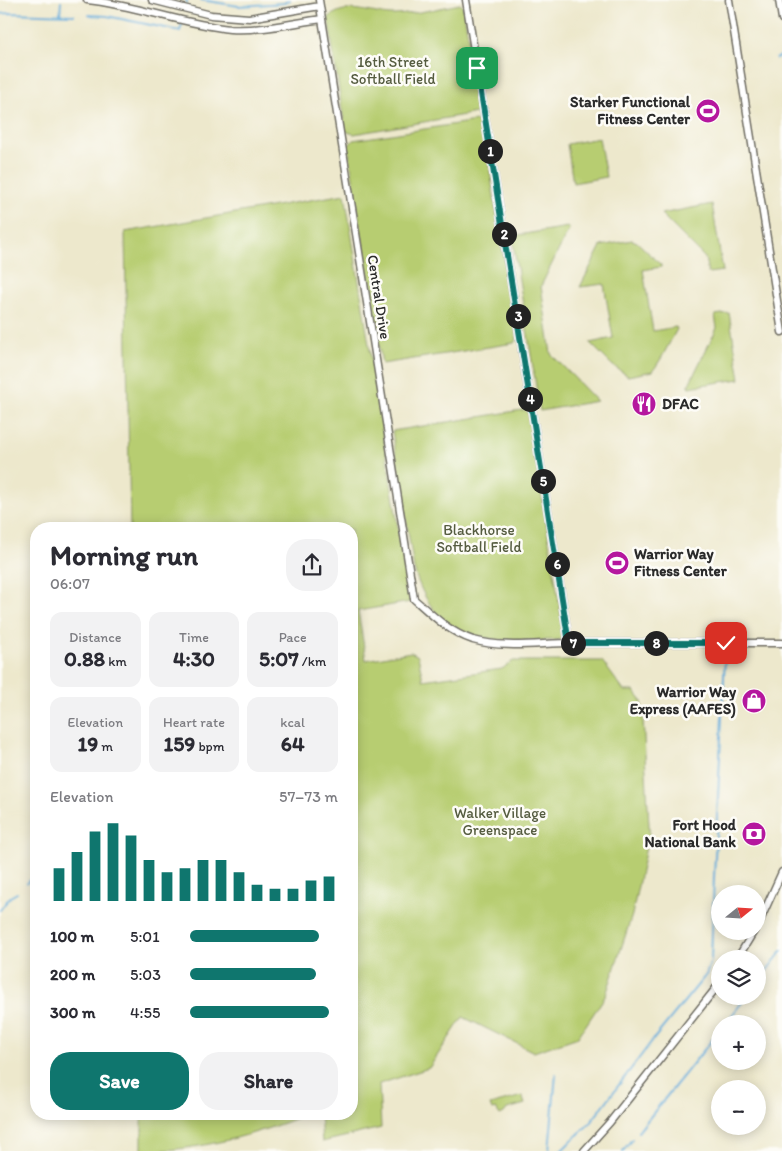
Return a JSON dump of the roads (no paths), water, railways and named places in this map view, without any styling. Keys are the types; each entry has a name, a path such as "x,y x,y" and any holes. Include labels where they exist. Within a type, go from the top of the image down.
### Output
{"street":[{"path":"87,0 115,4 192,22 233,29 259,28 322,19"},
{"path":"152,0 212,15 249,18 320,3"},
{"path":"466,0 569,643 782,643"},
{"path":"729,0 782,332"},
{"path":"779,0 782,19"},
{"name":"Central Drive","path":"320,3 414,598 450,629 472,639 504,645 569,643"},
{"path":"766,907 782,872"},
{"path":"584,1151 610,1122 711,994"}],"waterway":[{"path":"186,4 187,0"},
{"path":"201,0 239,6 284,3 290,0"},
{"path":"60,14 61,2"},
{"path":"0,14 74,15"},
{"path":"89,15 107,16 180,31 182,24"},
{"path":"776,59 782,55"},
{"path":"561,1151 591,1122 652,1041 706,975 711,961 725,657"},
{"path":"27,883 30,880"},
{"path":"0,910 10,897 17,893"},
{"path":"766,972 782,951"},
{"path":"732,1015 740,1005"},
{"path":"638,1132 711,1041"},
{"path":"549,1151 556,1074"},
{"path":"623,1151 632,1139"}],"place":[{"name":"Starker Functional Fitness Center","path":"708,111"},
{"name":"DFAC","path":"644,404"},
{"name":"Warrior Way Fitness Center","path":"617,563"},
{"name":"Warrior Way Express (AAFES)","path":"754,701"},
{"name":"Fort Hood National Bank","path":"754,834"}],"park label":[{"name":"16th Street Softball Field","path":"393,70"},
{"name":"Blackhorse Softball Field","path":"479,538"},
{"name":"Walker Village Greenspace","path":"500,822"}]}
